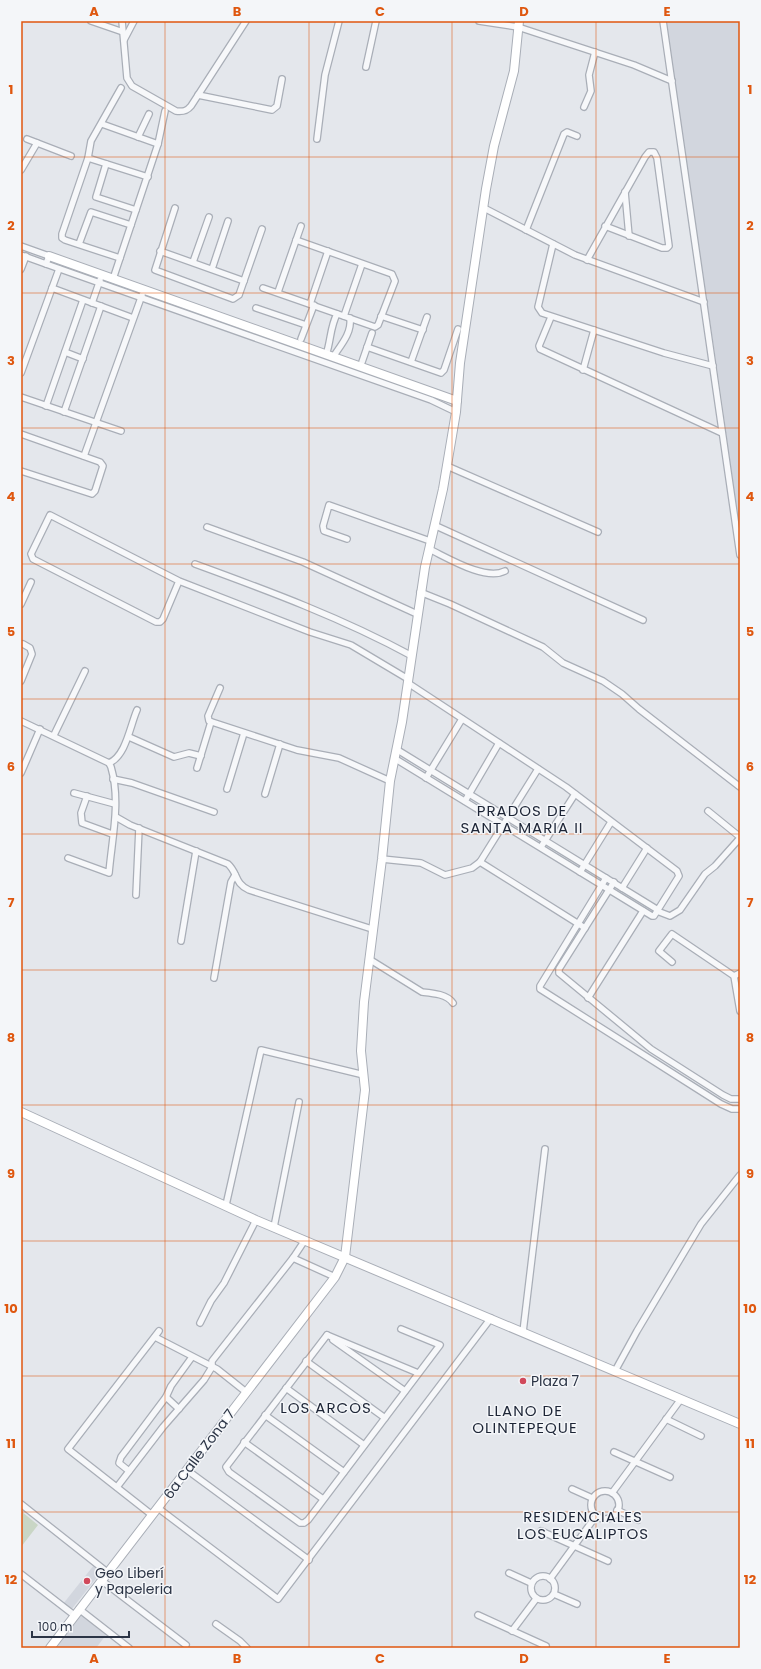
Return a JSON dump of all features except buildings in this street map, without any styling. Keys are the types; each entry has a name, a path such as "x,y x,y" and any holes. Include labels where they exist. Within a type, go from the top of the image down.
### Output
{"street":[{"path":"91,21 123,32"},
{"path":"122,21 127,78 132,86 176,111 187,111 246,21"},
{"path":"124,40 134,21"},
{"path":"317,139 325,75 339,21"},
{"path":"366,67 376,21"},
{"path":"479,21 519,24 634,65 672,81"},
{"path":"662,21 672,81 740,555"},
{"name":"6a Calle Zona 7","path":"50,1648 335,1277 345,1257 364,1099 364,1075 361,1051 362,1022 390,781 412,656 420,592 447,466 456,412 460,363 494,146 514,71 519,24"},
{"path":"584,107 591,91 590,75 595,52"},
{"path":"198,95 272,110 277,106 282,79"},
{"path":"120,258 65,240 62,238 62,234 88,158 91,141 121,88"},
{"path":"113,279 148,177 158,144 165,111"},
{"path":"138,137 148,114"},
{"path":"102,124 158,144"},
{"path":"526,230 564,134 567,132 577,136"},
{"path":"27,139 71,156"},
{"path":"21,170 37,143"},
{"path":"587,260 605,226 624,192 647,154 650,152 655,154 658,158 670,245 665,248 605,226"},
{"path":"88,158 148,177"},
{"path":"106,164 96,197 136,210"},
{"path":"624,192 629,236"},
{"path":"175,208 160,251 155,271 235,299 239,295 262,229"},
{"path":"484,208 587,260 704,302"},
{"path":"79,244 91,212 131,225"},
{"path":"193,262 209,217"},
{"path":"212,269 228,221"},
{"path":"278,292 301,226"},
{"path":"263,288 375,327 378,325 395,277 392,274 296,240"},
{"path":"553,244 538,307 542,313 664,353 713,366"},
{"path":"21,246 48,260 100,279 140,298 431,400 456,412"},
{"path":"160,251 244,281"},
{"path":"301,339 328,251"},
{"path":"21,270 23,256 48,260 59,269 100,279 113,279 457,401"},
{"path":"329,356 348,334 350,326 347,317 362,264"},
{"path":"21,373 59,269"},
{"path":"92,303 100,279"},
{"path":"52,288 133,318"},
{"path":"84,456 144,290"},
{"path":"46,406 83,300"},
{"path":"64,412 101,306"},
{"path":"256,308 306,325"},
{"path":"329,356 330,331 337,314"},
{"path":"382,316 423,330"},
{"path":"411,362 427,317"},
{"path":"551,317 539,346 540,350 722,433"},
{"path":"367,347 442,372 458,329"},
{"path":"583,370 594,330"},
{"path":"362,362 372,333"},
{"path":"65,352 83,359"},
{"path":"21,397 122,431"},
{"path":"21,434 100,462 103,466 94,493 92,494 21,470"},
{"path":"447,466 598,532"},
{"path":"347,539 324,531 323,526 329,505 429,545 483,573 496,574 505,572"},
{"path":"179,581 162,619 160,622 156,622 34,558 31,554 50,515 179,581 310,632 351,645 408,681 462,719 575,794 679,874 658,911 653,916 426,778 395,753"},
{"path":"434,525 643,620"},
{"path":"207,527 303,562 417,614"},
{"path":"195,564 315,609 372,635 412,656"},
{"path":"21,604 31,582"},
{"path":"420,592 440,599 543,646 564,662 603,681 622,694 639,709 740,787"},
{"path":"21,681 32,654 30,648 23,644"},
{"path":"54,735 85,671"},
{"path":"220,688 208,716 208,720 211,722 297,750 339,758 390,781"},
{"path":"109,763 118,758 125,742 129,738 130,727 137,710"},
{"path":"426,778 462,719"},
{"path":"21,721 54,735 109,763 113,778 116,817 112,834 109,873 68,858"},
{"path":"197,768 211,722"},
{"path":"21,773 40,729"},
{"path":"227,789 244,733"},
{"path":"129,738 174,757 189,753 201,756"},
{"path":"465,801 499,743"},
{"path":"265,794 280,744"},
{"path":"395,753 430,770 585,864 658,911 670,916 680,910 705,874 715,866 740,837 708,811"},
{"path":"382,859 421,863 445,875 472,868 480,862 538,769"},
{"path":"113,778 132,783 214,812"},
{"path":"74,793 115,804"},
{"path":"541,848 575,794"},
{"path":"87,796 81,814 82,823 112,834"},
{"path":"116,817 138,828 228,864 238,882 249,890 372,929"},
{"path":"580,872 611,822"},
{"path":"136,895 138,828"},
{"path":"622,888 647,848"},
{"path":"181,941 196,851"},
{"path":"480,862 585,928"},
{"path":"214,978 231,882 235,875"},
{"path":"606,878 540,986 540,989 720,1104 732,1109 740,1109"},
{"path":"614,882 558,972 651,1049 728,1097 740,1099"},
{"path":"588,998 643,911"},
{"path":"672,962 659,951 672,934 734,976 740,1010"},
{"path":"369,959 422,992 431,992 448,998 453,1004"},
{"path":"734,976 740,973"},
{"path":"638,1051 643,1043"},
{"path":"646,1057 651,1049"},
{"path":"226,1205 261,1050 364,1075"},
{"path":"688,1084 693,1076"},
{"path":"274,1227 299,1102"},
{"path":"21,1112 256,1220 740,1424"},
{"path":"523,1332 545,1149"},
{"path":"616,1371 637,1331 701,1224 740,1175"},
{"path":"200,1323 211,1301 224,1283 256,1220"},
{"path":"117,1486 204,1380 212,1367 212,1361 306,1240"},
{"path":"293,1258 335,1277"},
{"path":"159,1331 68,1449 117,1486 278,1598 309,1560 491,1318"},
{"path":"327,1335 227,1464 227,1470 302,1524 306,1522 440,1345 401,1329"},
{"path":"327,1335 418,1373"},
{"path":"327,1335 405,1391"},
{"path":"155,1337 212,1367 246,1392"},
{"path":"129,1472 120,1464 119,1460 166,1398 171,1386 192,1357"},
{"path":"306,1361 385,1418"},
{"path":"286,1388 364,1445"},
{"path":"166,1398 179,1409"},
{"path":"612,1493 681,1399"},
{"path":"265,1415 344,1472"},
{"path":"666,1419 701,1436"},
{"path":"244,1442 323,1499"},
{"path":"614,1452 670,1477"},
{"path":"187,1470 309,1560"},
{"path":"572,1489 592,1498"},
{"path":"604,1491 612,1493 618,1501 617,1510 609,1518 600,1518 596,1516 591,1506 592,1498 599,1492 604,1491"},
{"path":"21,1504 107,1572"},
{"path":"617,1510 638,1520"},
{"path":"550,1579 596,1516"},
{"path":"541,1531 608,1561"},
{"path":"510,1573 532,1583"},
{"path":"21,1574 129,1648"},
{"path":"540,1576 550,1579 554,1585 554,1594 546,1600 536,1599 531,1593 532,1583 540,1576"},
{"path":"101,1580 186,1644"},
{"path":"554,1594 577,1604"},
{"path":"512,1631 536,1599"},
{"path":"478,1615 546,1646"},
{"path":"216,1624 242,1642 245,1648"}],"shaded area":[{"path":"665,21 740,21 740,538 722,401"},
{"path":"94,1565 102,1571 71,1610 63,1604"},
{"path":"80,1614 106,1635 96,1648 57,1648 55,1646"}],"green space":[{"path":"21,1511 38,1525 21,1547"}],"place":[{"name":"Plaza 7","path":"523,1381"},
{"name":"Geo Liberí y Papeleria","path":"87,1581"}],"district":[{"name":"PRADOS DE SANTA MARIA II","path":"522,820"},
{"name":"LOS ARCOS","path":"326,1408"},
{"name":"LLANO DE OLINTEPEQUE","path":"525,1420"},
{"name":"RESIDENCIALES LOS EUCALIPTOS","path":"583,1526"}]}
